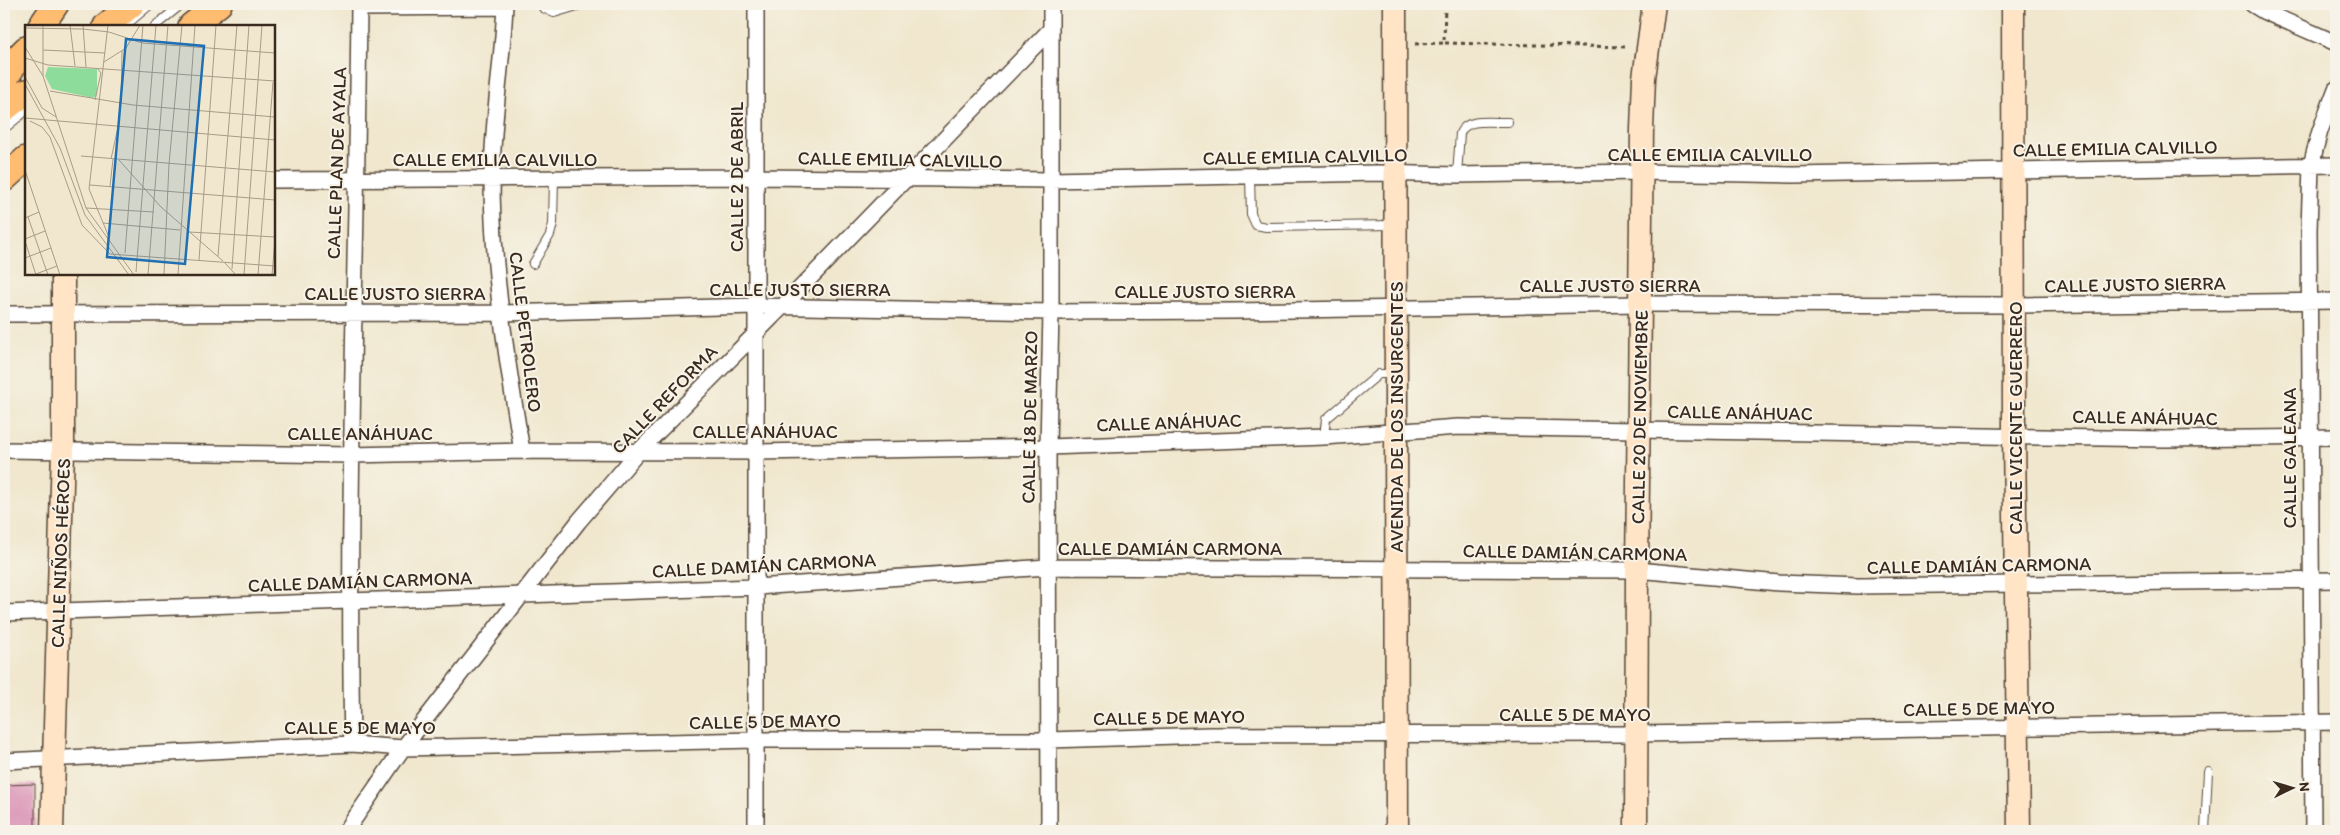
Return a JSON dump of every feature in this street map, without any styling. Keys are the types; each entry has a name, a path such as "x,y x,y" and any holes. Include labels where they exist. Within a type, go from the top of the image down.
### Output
{"main road":[{"path":"107,25 132,4"},
{"path":"192,25 220,4"},
{"name":"AVENIDA DE LOS INSURGENTES","path":"1395,4 1397,174 1395,569 1397,831"},
{"name":"CALLE 20 DE NOVIEMBRE","path":"1636,831 1636,570 1642,120 1654,4"},
{"name":"CALLE VICENTE GUERRERO","path":"2013,4 2014,435 2019,831"},
{"path":"4,82 25,50"},
{"path":"4,109 25,93"},
{"path":"4,180 25,160"},
{"path":"4,180 25,184"},
{"name":"CALLE NIÑOS HÉROES","path":"63,275 69,313"},
{"name":"CALLE NIÑOS HÉROES","path":"52,831 58,757 65,610 69,313 74,275"},
{"name":"CALLE NIÑOS HÉROES","path":"58,757 64,831"}],"street":[{"name":"CALLE 2 DE ABRIL","path":"756,4 756,831"},
{"name":"CALLE 18 DE MARZO","path":"1049,831 1048,446 1051,312 1051,4"},
{"path":"2252,4 2264,12 2336,42"},
{"name":"CALLE PETROLERO","path":"359,6 505,6 492,178 494,244 509,376 522,451"},
{"name":"CALLE PLAN DE AYALA","path":"352,744 349,601 352,313 359,95 359,6"},
{"name":"CALLE REFORMA","path":"346,831 403,748 520,596 579,521 639,451 782,307 1051,29"},
{"name":"CALLE GALEANA","path":"2313,831 2308,301 2311,165 2320,132 2336,89"},
{"name":"CALLE EMILIA CALVILLO","path":"275,180 756,177 1051,180 1642,172 1793,175 2336,165"},
{"name":"CALLE JUSTO SIERRA","path":"4,314 501,313 755,306 1051,312 1641,304 2014,305 2336,301"},
{"name":"CALLE ANÁHUAC","path":"4,450 351,455 522,451 756,452 1048,446 1324,437 1458,427 2164,439 2336,437"},
{"name":"CALLE DAMIÁN CARMONA","path":"4,613 756,587 1048,567 1636,570 1779,583 1858,586 2336,580"},
{"name":"CALLE 5 DE MAYO","path":"4,761 352,744 403,748 756,740 1050,740 1210,735 1637,734 2336,722"}],"lane":[{"path":"127,25 151,4"},
{"path":"156,25 182,4"},
{"path":"541,4 543,8 554,13 584,4"},
{"path":"4,129 25,112"},
{"path":"1457,175 1462,128 1472,123 1508,122"},
{"path":"533,264 550,235 554,216 554,178"},
{"path":"1250,178 1251,214 1256,225 1266,227 1396,225"},
{"path":"1324,437 1326,419 1380,374 1397,374"},
{"path":"2205,831 2208,771"}],"path":[{"path":"1444,43 1446,4"},
{"path":"1396,44 1444,43 1648,48"}],"building":[{"path":"35,784 35,831 4,831 4,785"}]}
